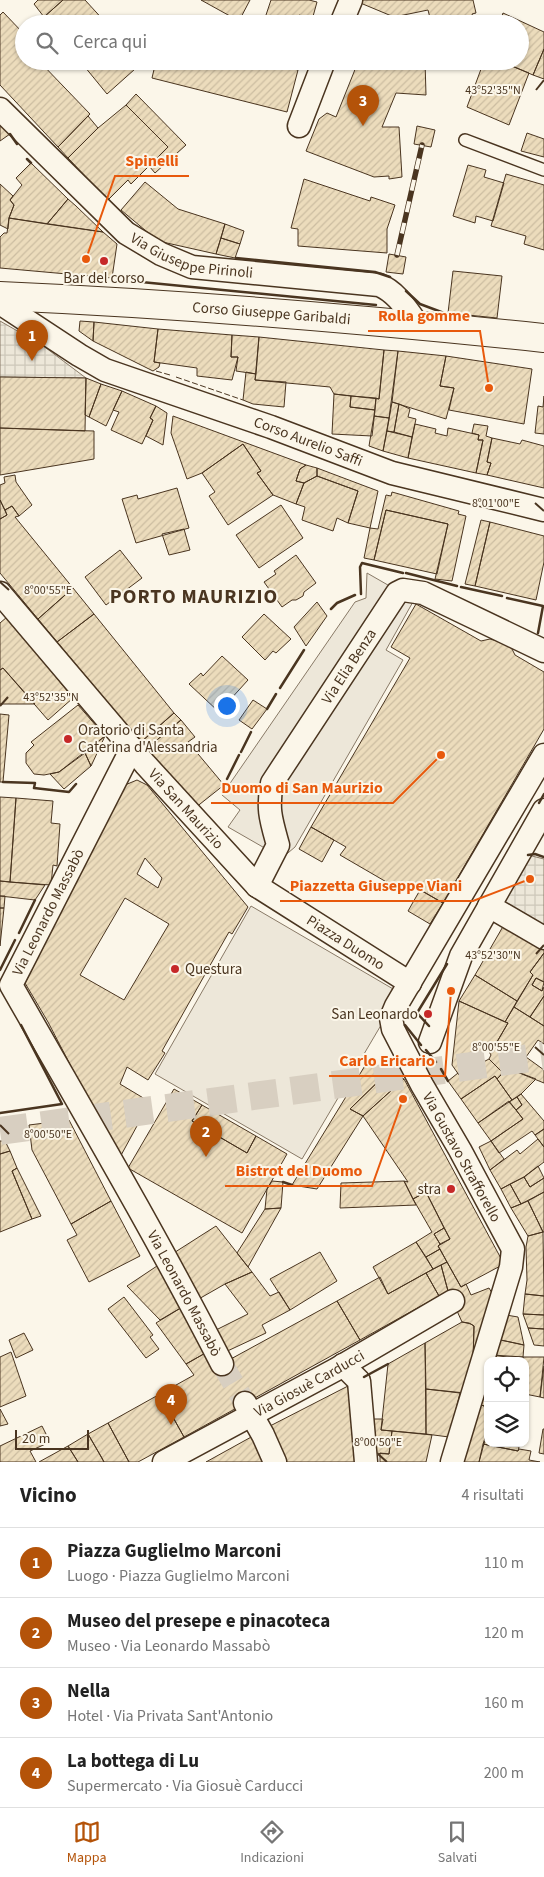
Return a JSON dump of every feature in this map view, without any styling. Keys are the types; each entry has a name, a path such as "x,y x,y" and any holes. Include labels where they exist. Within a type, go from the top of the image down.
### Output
{"main road":[{"name":"Corso Giuseppe Garibaldi","path":"0,296 81,300 418,325 544,338"}],"street":[{"path":"345,15 351,0"},
{"path":"299,126 321,70"},
{"name":"Via Giuseppe Pirinoli","path":"0,109 126,233 161,254 192,267 379,285 390,290 398,297 418,325"},
{"name":"Corso Aurelio Saffi","path":"0,303 105,370 392,473 544,510"},
{"name":"Via Elia Benza","path":"257,886 278,845 269,814 268,800 272,783 397,593 404,590 423,593 544,651"},
{"name":"Via San Maurizio","path":"0,593 132,748 257,886"},
{"name":"Via Leonardo Massabò","path":"132,748 11,985 104,1146 222,1364"},
{"name":"Via Gustavo Strafforello","path":"452,1462 511,1267 513,1249 460,1150 422,1085 393,1029 391,1018 396,1006 544,755"},
{"path":"430,1042 461,956 544,810"},
{"name":"Piazza Duomo","path":"257,886 410,983"},
{"path":"489,906 514,916 544,938"},
{"name":"Via Giosuè Carducci","path":"164,1462 248,1409 343,1365 453,1301"},
{"path":"343,1365 359,1381 366,1462"},
{"path":"248,1409 263,1434 275,1462"}],"lane":[{"path":"465,140 544,170"}],"shaded area":[{"path":"0,321 42,345 86,378 0,377"},
{"path":"367,573 414,600 386,650 403,660 295,847 282,858 228,827 240,810 222,795 355,602 366,598"},
{"path":"528,857 544,859 544,923 541,928 504,902"},
{"path":"251,906 400,993 302,1159 155,1074"}],"building":[{"path":"38,0 63,0 46,15 42,15 34,4"},
{"path":"63,0 85,0 99,15 46,15"},
{"path":"201,0 250,0 242,15 228,15"},
{"path":"271,0 309,0 317,2 313,15 266,15"},
{"path":"359,0 473,0 476,13 472,15 429,15 428,10 404,15 389,15 358,2"},
{"path":"3,12 15,25 15,70 48,70 90,114 58,147 0,85 0,15"},
{"path":"529,25 544,32 544,49 533,75 521,70 529,70"},
{"path":"544,49 544,79 533,75"},
{"path":"87,70 134,70 107,94"},
{"path":"154,70 298,70 287,112 152,78"},
{"path":"355,70 425,70 426,95 396,93 382,127 399,127 402,177 389,179 389,176 374,177 306,151 319,119 327,113 336,117"},
{"path":"481,70 522,70 529,73 509,125 467,107"},
{"path":"136,94 186,145 155,173 149,166 168,147 126,105"},
{"path":"126,105 168,147 131,184 128,180 108,200 68,158 98,128"},
{"path":"88,116 98,128 68,158 58,147"},
{"path":"0,124 10,134 0,141"},
{"path":"417,126 435,130 431,147 414,144"},
{"path":"527,133 544,139 544,157 521,151"},
{"path":"31,163 68,199 47,224 9,218 14,205 10,200 22,185 16,178"},
{"path":"468,165 486,170 484,177 504,183 493,221 476,216 475,223 453,216"},
{"path":"506,174 544,185 544,250 524,244 526,236 491,226"},
{"path":"304,179 370,201 371,197 395,205 387,229 387,253 298,246 298,229 291,228"},
{"path":"145,182 178,209 225,224 216,254 158,241 121,210"},
{"path":"0,184 13,196 10,200 14,205 9,218 8,229 0,225"},
{"path":"68,199 76,206 103,232 47,224"},
{"path":"9,218 103,232 117,244 112,278 0,268 0,237 7,233"},
{"path":"225,224 244,231 240,244 221,238"},
{"path":"221,238 240,244 235,258 216,254"},
{"path":"389,254 406,257 403,274 386,272"},
{"path":"453,271 502,276 497,318 448,313"},
{"path":"80,321 94,322 93,341 79,331"},
{"path":"94,322 158,329 154,362 160,363 159,367 153,371 93,341"},
{"path":"158,329 232,335 231,357 238,357 232,380 197,376 197,368 154,362"},
{"path":"232,335 259,337 256,374 236,371 238,357 231,357"},
{"path":"259,337 384,350 379,399 334,394 330,387 255,380"},
{"path":"384,350 398,351 389,418 374,416 376,398 379,399"},
{"path":"398,351 446,356 440,386 454,388 446,419 392,402"},
{"path":"446,356 532,369 524,424 449,410 454,388 440,386"},
{"path":"246,372 256,374 255,380 286,382 284,407 253,404 243,400"},
{"path":"0,377 86,378 85,431 0,428"},
{"path":"86,378 101,384 89,417 85,415"},
{"path":"101,384 122,391 106,426 89,417"},
{"path":"122,391 156,406 150,418 153,420 142,444 111,430 119,412 113,410"},
{"path":"334,394 351,396 350,407 375,410 372,436 332,434"},
{"path":"351,396 376,398 375,410 350,407"},
{"path":"544,396 544,434 535,433 538,406 543,407"},
{"path":"392,402 399,404 394,432 387,431"},
{"path":"399,404 410,409 408,417 416,419 412,437 394,432"},
{"path":"156,406 167,413 163,445 146,436 153,420 150,418"},
{"path":"173,416 306,465 300,469 296,481 304,483 296,504 273,495 257,473 261,471 243,444 202,473 187,479 171,433"},
{"path":"374,416 389,418 383,451 369,446"},
{"path":"415,424 436,429 435,433 447,436 448,428 479,435 478,440 483,440 476,473 408,458"},
{"path":"474,424 488,426 486,436 492,438 487,462 491,463 487,475 476,473 483,440 478,440 479,435 472,433"},
{"path":"0,428 94,431 94,459 0,475"},
{"path":"387,431 412,437 408,458 383,451"},
{"path":"492,438 520,444 522,440 544,446 544,488 487,475 491,463 487,462"},
{"path":"243,444 261,471 257,473 273,495 228,525 209,496 215,492 202,473"},
{"path":"306,465 317,468 317,476 304,483 296,481 300,469"},
{"path":"317,468 378,491 370,528 348,523 358,491 317,476"},
{"path":"15,475 16,482 32,505 19,516 12,506 5,510 0,500 0,485 5,483 4,477"},
{"path":"317,476 358,491 348,523 337,518 333,531 302,520 305,507 296,504 304,483"},
{"path":"177,488 189,528 136,543 122,499 137,495 138,499"},
{"path":"392,492 459,511 458,514 466,516 452,581 435,579 448,524 386,510 374,560 364,558 370,528 378,529 386,495 391,496"},
{"path":"0,500 7,515 0,519"},
{"path":"281,505 303,538 259,568 236,535"},
{"path":"12,506 19,516 15,517 73,588 38,619 0,573 0,519 7,515 5,510"},
{"path":"386,510 448,524 437,574 374,560"},
{"path":"481,520 490,522 475,586 465,584"},
{"path":"490,522 544,536 544,562 536,600 475,586"},
{"path":"184,529 190,550 169,555 162,534"},
{"path":"120,550 142,578 106,605 85,577"},
{"path":"296,555 316,583 304,592 303,596 292,600 282,607 264,582 276,574 274,571"},
{"path":"73,588 94,614 57,642 38,619"},
{"path":"317,602 327,616 306,646 294,627"},
{"path":"416,604 481,641 490,639 505,643 512,649 515,655 544,672 544,729 443,903 407,882 402,891 340,855 346,847 311,827 410,658 391,647"},
{"path":"94,614 174,713 141,742 57,642"},
{"path":"264,614 291,639 276,653 273,651 265,660 242,637"},
{"path":"7,617 73,698 48,720 3,668 0,670 0,623"},
{"path":"222,656 248,680 219,712 189,684 201,673 203,676"},
{"path":"3,668 35,704 0,704 0,670"},
{"path":"253,700 267,709 252,729 239,720"},
{"name":"Oratorio di Santa Caterina d'Alessandria","path":"78,705 105,736 59,772 44,775 34,774 26,763 26,753 34,745 31,742"},
{"path":"174,713 181,720 146,749 141,742"},
{"path":"0,714 9,715 3,782 0,782"},
{"path":"181,720 195,737 188,742 224,785 195,808 146,749"},
{"path":"105,736 92,764 91,766 85,753"},
{"path":"85,753 91,766 64,789 50,774 59,772"},
{"name":"Questura","path":"137,780 147,785 248,907 232,934 229,932 162,1051 165,1053 148,1080 127,1067 120,1084 150,1102 119,1159 48,1022 25,983 125,785","holes":["145,858 162,878 158,888 137,874","125,898 169,924 124,1000 80,975"]},
{"path":"0,797 16,798 10,882 0,881"},
{"path":"16,798 53,801 51,823 60,824 57,866 53,865 51,885 10,882"},
{"path":"311,827 334,840 322,862 299,849"},
{"path":"0,881 45,885 35,900 0,896"},
{"path":"420,890 443,903 430,924 408,911"},
{"path":"0,896 5,896 4,908 0,908"},
{"path":"0,908 4,908 0,946"},
{"path":"505,923 544,946 544,953 530,972 533,975 517,1001 475,975"},
{"path":"544,953 544,982 536,978 532,985 542,991 544,987 544,996 530,1017 514,1007 533,975 530,972"},
{"path":"475,975 517,1001 505,1022 459,1001"},
{"path":"536,978 544,982 542,991 532,985"},
{"path":"544,996 544,1026 530,1017"},
{"path":"459,1001 508,1023 494,1047 472,1057 477,1065 459,1075 452,1065"},
{"path":"514,1007 544,1026 544,1044 538,1040 526,1057 544,1070 544,1083 507,1068 503,1073 489,1059 491,1055 488,1050 494,1047 508,1023 505,1022"},
{"path":"489,1059 503,1073 497,1079 495,1076 461,1099 448,1081 458,1073 459,1075"},
{"path":"366,1064 389,1071 350,1109 363,1116 317,1189 292,1185"},
{"path":"507,1068 536,1079 512,1100 497,1079"},
{"path":"389,1071 404,1079 363,1116 350,1109"},
{"path":"495,1076 512,1100 478,1123 461,1099"},
{"path":"404,1079 504,1264 461,1287 438,1246 450,1239 426,1192 413,1199 404,1181 408,1182 363,1116"},
{"path":"174,1089 202,1105 192,1121 247,1153 256,1136 287,1154 242,1233 128,1168"},
{"path":"521,1094 544,1121 544,1129 535,1135 532,1131 499,1153 491,1141 523,1119 516,1110 522,1105 517,1097"},
{"path":"517,1097 522,1105 516,1110 509,1102"},
{"path":"509,1101 523,1119 491,1141 478,1123"},
{"path":"202,1105 256,1136 247,1153 192,1121"},
{"path":"69,1120 111,1201 71,1224 32,1150 29,1125"},
{"path":"544,1129 544,1147 535,1135"},
{"path":"538,1139 544,1147 544,1162 524,1177 501,1189 490,1170 517,1150 520,1154"},
{"path":"0,1141 5,1141 10,1151 0,1154"},
{"path":"491,1141 504,1159 490,1170 479,1147"},
{"path":"10,1151 17,1168 12,1171 32,1219 0,1232 0,1154"},
{"path":"538,1166 544,1178 530,1187 524,1177"},
{"path":"17,1168 41,1216 32,1219 12,1171"},
{"path":"524,1177 530,1187 544,1178 544,1192 521,1204 510,1184"},
{"path":"272,1181 283,1182 281,1208 265,1209 267,1189"},
{"path":"404,1181 416,1205 340,1208 341,1183"},
{"path":"510,1184 521,1204 511,1208 501,1189"},
{"path":"426,1192 444,1228 434,1234 440,1244 438,1246 440,1249 426,1257 416,1242 432,1232 413,1199"},
{"path":"544,1192 544,1232 543,1232 528,1201"},
{"path":"111,1201 140,1256 89,1282 67,1240 77,1235 71,1224"},
{"path":"528,1201 543,1232 528,1236 511,1208"},
{"path":"281,1208 248,1267 237,1253 265,1209"},
{"path":"216,1226 252,1272 225,1284 197,1300 169,1256"},
{"path":"444,1228 450,1239 440,1244 434,1234"},
{"path":"543,1232 544,1296 525,1294 528,1236"},
{"path":"416,1242 433,1269 388,1294 373,1267"},
{"path":"440,1249 447,1262 433,1269 426,1257"},
{"path":"320,1252 337,1281 290,1310 270,1279"},
{"path":"447,1262 461,1287 466,1284 471,1295 489,1288 492,1293 473,1362 474,1326 462,1322 448,1291 441,1265"},
{"path":"160,1264 184,1306 160,1320 127,1286"},
{"path":"441,1265 448,1291 439,1296 426,1273"},
{"path":"252,1272 270,1296 279,1292 290,1310 262,1325 266,1333 221,1354 214,1331 248,1314 225,1284"},
{"path":"426,1273 439,1296 360,1340 337,1301 380,1277 388,1294"},
{"path":"525,1294 544,1296 544,1315 523,1314"},
{"path":"124,1297 153,1335 150,1337 159,1349 146,1358 108,1309"},
{"path":"337,1301 360,1340 184,1437 160,1394 194,1375 186,1364 209,1351 218,1366"},
{"path":"184,1306 209,1351 186,1364 156,1323"},
{"path":"500,1314 518,1317 524,1345 496,1339"},
{"path":"523,1314 544,1315 544,1329 528,1328"},
{"path":"462,1322 474,1326 473,1362 465,1393 426,1389 425,1343"},
{"path":"528,1328 544,1329 544,1346 534,1345"},
{"path":"24,1333 33,1350 16,1358 9,1340"},
{"path":"496,1339 524,1345 523,1357 492,1355"},
{"path":"425,1343 426,1434 381,1430 388,1364"},
{"path":"11,1352 26,1396 0,1407 0,1357"},
{"path":"492,1355 507,1357 491,1357"},
{"path":"529,1357 544,1357 540,1397 529,1395"},
{"path":"544,1366 544,1398 540,1397"},
{"path":"348,1386 358,1462 284,1462 270,1426"},
{"path":"483,1388 484,1388 484,1406 477,1404"},
{"path":"426,1389 460,1393 449,1437 426,1434"},
{"path":"160,1394 184,1437 138,1462 129,1462 108,1423"},
{"path":"477,1404 484,1406 484,1444 479,1462 464,1462"},
{"path":"0,1409 8,1424 0,1426"},
{"path":"373,1419 383,1419 381,1430 392,1431 389,1454 373,1453"},
{"path":"108,1423 129,1462 104,1462 88,1434"},
{"path":"42,1426 50,1442 30,1451 36,1462 0,1462 0,1446"},
{"path":"544,1429 544,1454 539,1453"},
{"path":"392,1431 432,1435 426,1462 380,1462 380,1453 389,1454"},
{"path":"88,1434 104,1462 78,1462 68,1446"},
{"path":"253,1436 263,1462 206,1462"},
{"path":"483,1444 484,1447 531,1451 529,1460 540,1462 479,1462"},
{"path":"68,1446 78,1462 39,1462"},
{"path":"498,1447 519,1447 518,1451"}],"tunnel":[{"path":"0,1131 544,1056"},
{"path":"222,1364 245,1403"}],"railway":[{"path":"397,255 422,145"}],"fence":[{"path":"156,371 170,375"},
{"path":"176,377 243,400"}],"wall":[{"path":"10,134 17,144"},
{"path":"27,159 31,163"},
{"path":"236,258 375,272 390,277"},
{"path":"131,281 376,305"},
{"path":"406,291 420,304 444,313"},
{"path":"361,594 360,567 362,563 403,573"},
{"path":"406,573 457,586"},
{"path":"461,587 502,596"},
{"path":"331,609 337,603 355,595"},
{"path":"507,598 543,606 538,633"},
{"path":"280,688 304,650"},
{"path":"267,709 276,694"},
{"path":"241,752 251,732"},
{"path":"227,779 239,755"},
{"path":"3,782 35,783 34,788 69,792 76,784"},
{"path":"539,803 544,794"},
{"path":"528,855 535,854 544,857"},
{"path":"19,933 35,900"},
{"path":"0,970 15,940"},
{"path":"429,1026 417,1013 447,964"},
{"path":"0,1113 62,1104 21,1025"},
{"path":"405,1025 421,1045"},
{"path":"426,1050 436,1062"},
{"path":"441,1069 448,1081"},
{"path":"283,1182 292,1185"},
{"path":"364,1377 388,1364"}],"place":[{"name":"Nella","path":"363,126"},
{"name":"Spinelli","path":"86,259"},
{"name":"Bar del corso","path":"104,261"},
{"name":"Piazza Guglielmo Marconi","path":"32,361"},
{"name":"Rolla gomme","path":"489,388"},
{"name":"Oratorio di Santa Caterina d'Alessandria","path":"68,739"},
{"name":"Duomo di San Maurizio","path":"441,755"},
{"name":"Piazzetta Giuseppe Viani","path":"530,879"},
{"name":"Questura","path":"175,969"},
{"name":"Carlo Ericario","path":"451,991"},
{"name":"San Leonardo","path":"428,1014"},
{"name":"Bistrot del Duomo","path":"403,1099"},
{"name":"Museo del presepe e pinacoteca","path":"206,1157"},
{"name":"stra","path":"451,1189"},
{"name":"La bottega di Lu","path":"171,1425"}],"district":[{"name":"PORTO MAURIZIO","path":"194,596"}]}
